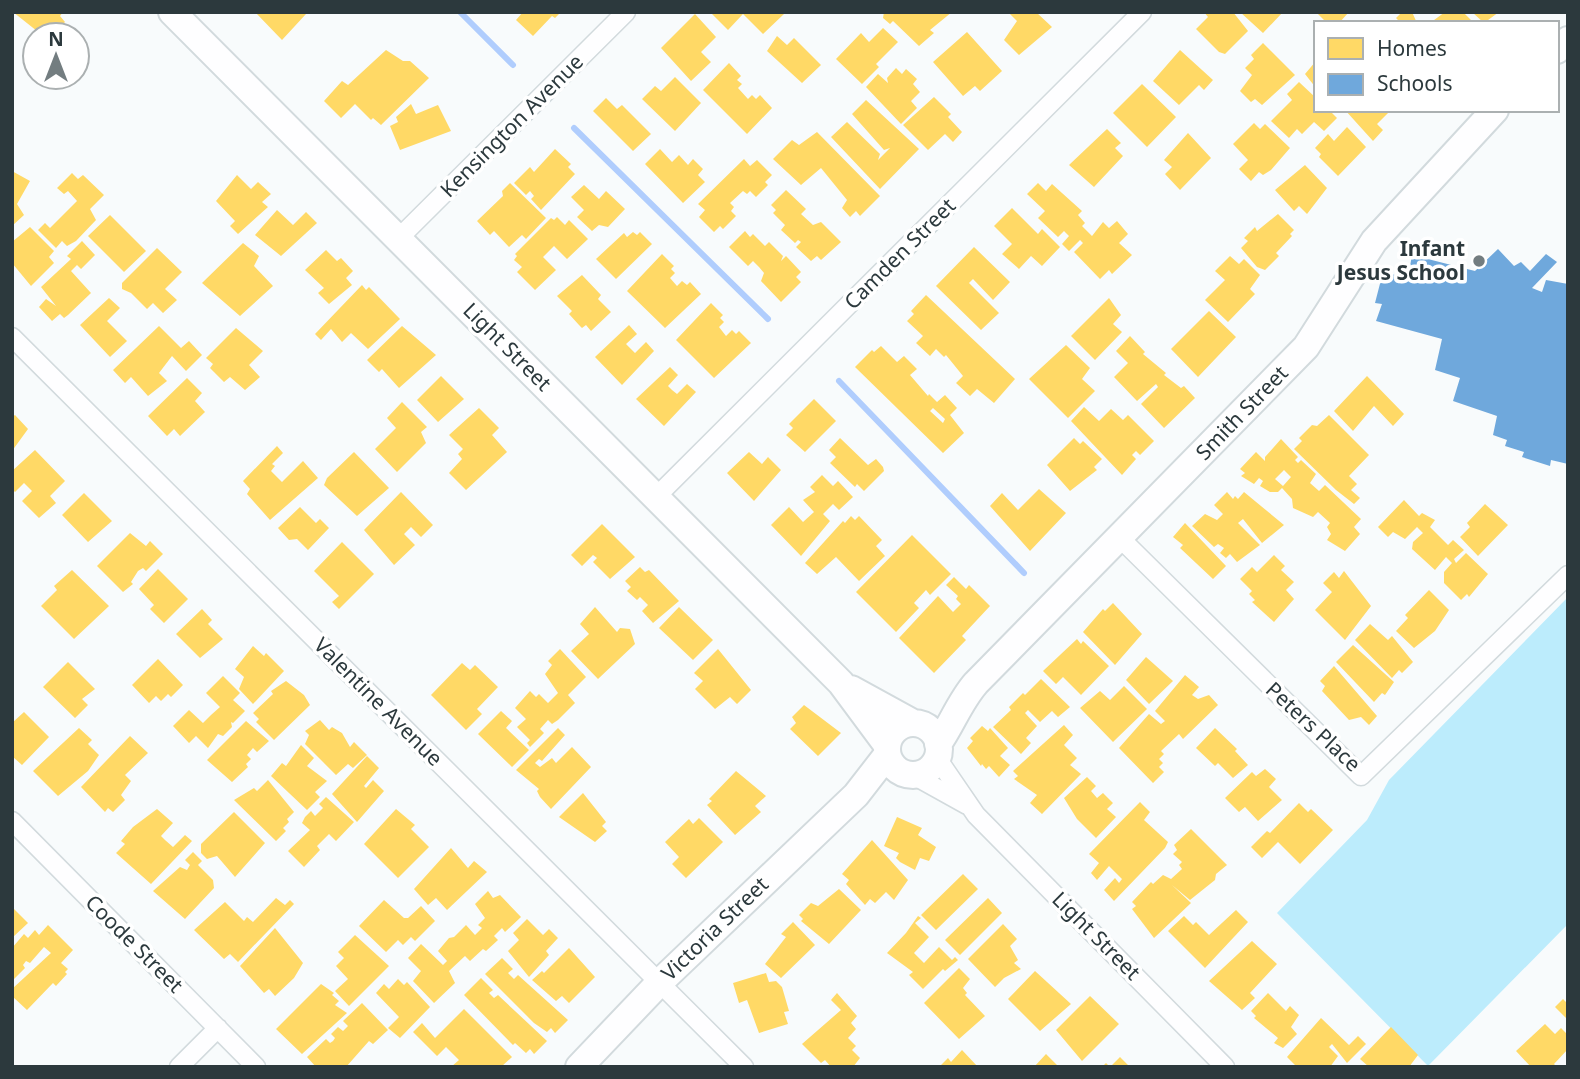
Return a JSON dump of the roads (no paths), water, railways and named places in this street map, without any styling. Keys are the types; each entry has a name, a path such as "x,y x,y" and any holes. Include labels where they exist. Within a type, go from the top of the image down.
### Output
{"street":[{"name":"Light Street","path":"172,12 841,683 887,750"},
{"name":"Kensington Avenue","path":"398,239 626,12"},
{"name":"Camden Street","path":"657,496 1142,12"},
{"name":"Smith Street","path":"928,737 951,726 965,696 1306,347 1374,241 1493,112"},
{"name":"Valentine Avenue","path":"12,337 744,1067"},
{"name":"Peters Place","path":"1120,538 1361,776 1568,575"},
{"name":"Light Street","path":"841,683 928,737 967,805 1225,1067"},
{"path":"899,727 928,737 928,770 910,775 894,768 887,750 899,727"},
{"name":"Victoria Street","path":"579,1067 660,982 856,795 887,750"},
{"name":"Light Street","path":"910,775 967,805"},
{"name":"Victoria Street","path":"856,795 910,775"},
{"name":"Coode Street","path":"12,821 256,1067"},
{"path":"179,1067 218,1028"}],"waterway":[{"path":"460,12 513,65"},
{"path":"574,128 768,319"},
{"path":"839,381 1024,573"}],"place":[{"name":"Infant Jesus School","path":"1479,261"}]}
